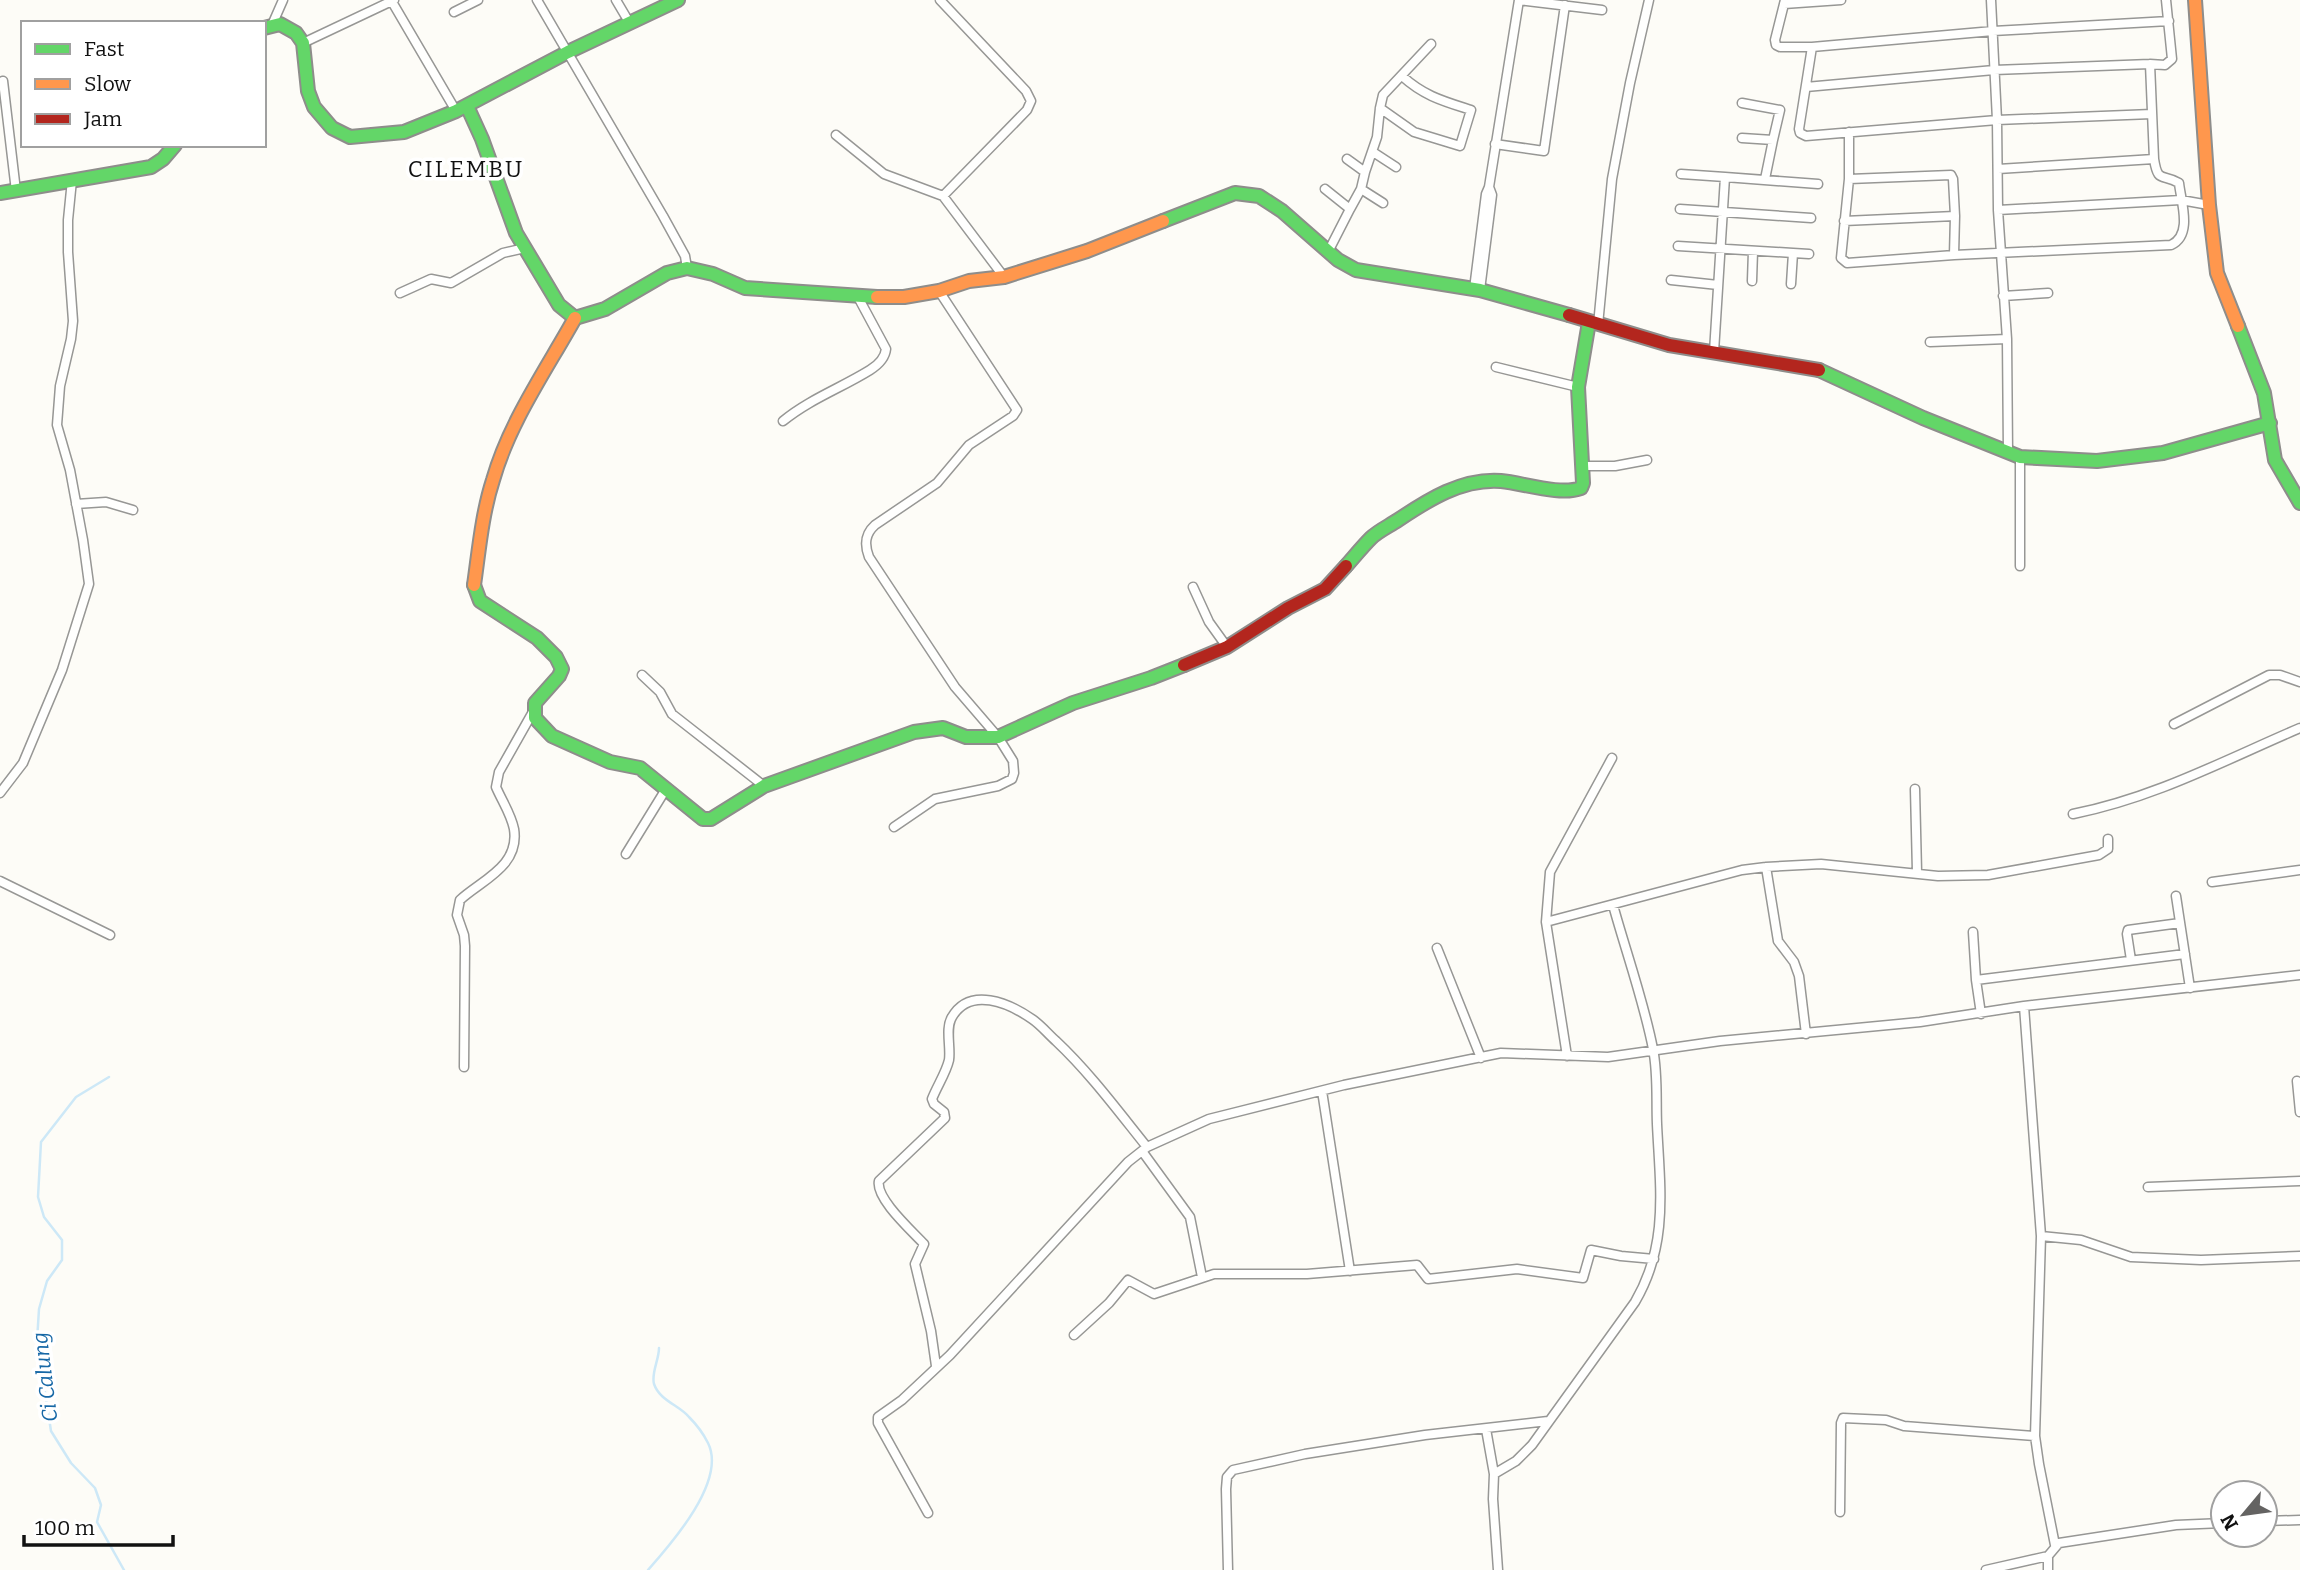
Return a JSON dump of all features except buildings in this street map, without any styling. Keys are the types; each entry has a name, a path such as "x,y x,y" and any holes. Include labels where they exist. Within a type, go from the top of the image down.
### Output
{"street":[{"path":"268,27 283,0"},
{"path":"303,43 392,0 482,139 511,223 559,305 575,318"},
{"path":"454,12 478,0"},
{"path":"537,0 663,216 685,257 687,268"},
{"path":"615,0 629,22"},
{"path":"268,27 280,24 289,27 303,43 310,99 332,128 350,137 399,133 461,108 568,52 678,0"},
{"path":"940,0 1026,91 1031,101 1027,110 943,196"},
{"path":"1477,289 1493,195 1489,187 1519,0 1602,10"},
{"path":"534,710 541,726 552,736 610,762 640,768 703,819 711,819 764,786 925,729 943,728 966,737 998,737 1073,703 1151,678 1227,647 1288,608 1325,589 1372,537 1434,496 1460,485 1499,481 1550,489 1581,488 1583,483 1578,387 1594,323 1612,179 1649,0"},
{"path":"1841,0 1784,2 1776,45 1812,47 1993,31 2169,21"},
{"path":"1991,0 2000,253 2020,566"},
{"path":"1806,87 1994,70 2165,65 2172,59 2166,0"},
{"path":"2195,0 2209,205 2218,278 2263,388 2275,460 2300,503"},
{"path":"1496,144 1544,151 1565,5"},
{"path":"1328,252 1360,189 1373,152 1383,95 1431,44"},
{"path":"1812,47 1799,129 1800,133 1807,136 1997,120 2151,114"},
{"path":"1849,132 1849,179 1841,258 1847,263 2171,245 2177,242 2184,228 2181,200 2179,183 2160,177 2154,159 2150,64"},
{"path":"1380,108 1415,132 1460,146 1471,110 1420,92 1402,75"},
{"path":"3,81 16,191"},
{"path":"1742,103 1780,110 1765,179"},
{"path":"836,135 884,174 943,196 1004,277"},
{"path":"1742,138 1773,140"},
{"path":"0,193 151,167 163,159 172,147"},
{"path":"1373,152 1396,167"},
{"path":"1347,159 1365,172"},
{"path":"1998,169 2154,159"},
{"path":"1682,174 1818,184"},
{"path":"1849,179 1951,175 1955,216 1954,255"},
{"path":"1714,352 1726,177"},
{"path":"0,793 23,763 62,670 88,589 87,561 70,470 57,425 60,386 73,321 68,252 72,180"},
{"path":"1325,189 1350,209"},
{"path":"1360,189 1383,203"},
{"path":"464,1067 465,946 457,907 460,900 495,874 509,858 514,845 514,829 496,788 496,780 534,710 539,695 559,676 562,669 549,648 476,596 474,586 482,523 493,478 515,425 575,318 605,309 667,273 687,268 713,274 745,288 895,299 939,291 969,281 1004,277 1087,251 1235,193 1259,196 1282,211 1347,266 1371,274 1420,279 1514,298 1648,340 1817,369 1923,418 2014,455 2097,461 2163,453 2270,423"},
{"path":"1998,210 2181,200 2209,205"},
{"path":"1680,209 1811,218"},
{"path":"1844,221 1955,216"},
{"path":"1678,246 1809,254"},
{"path":"400,293 431,279 451,283 503,253 525,248"},
{"path":"1752,281 1753,251"},
{"path":"1791,284 1793,253"},
{"path":"1671,280 1718,285"},
{"path":"894,827 934,799 998,786 1012,779 1014,773 1013,761 998,737 942,668 866,549 868,531 937,482 970,445 1013,416 1017,410 939,291"},
{"path":"2003,296 2048,293"},
{"path":"783,421 798,409 871,370 886,354 886,349 858,297"},
{"path":"1930,342 2007,339"},
{"path":"1496,366 1578,387"},
{"path":"1582,466 1615,466 1647,460"},
{"path":"76,503 106,502 133,510"},
{"path":"1193,587 1209,622 1227,647"},
{"path":"642,675 660,692 672,714 764,786"},
{"path":"2174,724 2269,675 2280,675 2300,682"},
{"path":"2073,814 2152,793 2300,728"},
{"path":"1567,1056 1546,922 1550,872 1612,758"},
{"path":"626,854 666,789"},
{"path":"1915,789 1917,872"},
{"path":"1546,922 1766,866 1821,863 1938,876 1988,876 2099,855 2108,849 2108,839"},
{"path":"1766,866 1778,941 1785,954 1794,962 1799,976 1806,1034"},
{"path":"2212,882 2300,870"},
{"path":"0,881 110,935"},
{"path":"2176,896 2190,988"},
{"path":"1494,1474 1524,1453 1548,1421 1635,1301 1646,1282 1654,1259 1660,1222 1661,1180 1654,1051 1614,905"},
{"path":"2131,960 2128,930 2180,923"},
{"path":"1973,932 1981,1014"},
{"path":"1437,948 1481,1058"},
{"path":"1976,980 2185,954"},
{"path":"928,1513 876,1420 902,1400 950,1355 1128,1162 1144,1149 1209,1119 1322,1091 1509,1052 1608,1057 1720,1041 1806,1034 2300,975"},
{"path":"936,1366 931,1331 915,1264 924,1244 882,1197 878,1186 879,1181 945,1118 944,1112 932,1099 949,1060 950,1021 955,1013 971,1001 983,998 1008,1006 1033,1019 1092,1079 1190,1217 1202,1278"},
{"path":"2024,1006 2040,1236 2035,1436 2055,1545 2048,1556 2048,1570"},
{"path":"2297,1081 2300,1112"},
{"path":"1322,1091 1350,1271"},
{"path":"2148,1187 2300,1181"},
{"path":"2040,1236 2081,1240 2131,1257 2201,1259 2300,1256"},
{"path":"1074,1335 1128,1280 1154,1294 1214,1274 1307,1275 1417,1265 1428,1279 1517,1269 1583,1278 1591,1250 1654,1259"},
{"path":"1840,1512 1843,1418 1886,1420 1903,1426 2035,1436"},
{"path":"1228,1570 1226,1489 1227,1476 1233,1470 1305,1454 1425,1435 1548,1421"},
{"path":"1486,1429 1494,1474 1493,1499 1499,1570"},
{"path":"2279,1521 2300,1520"},
{"path":"2055,1545 2176,1525 2209,1524"},
{"path":"1986,1570 2048,1556"}],"waterway":[{"name":"Ci Calung","path":"109,1077 76,1097 41,1142 38,1197 44,1217 62,1240 62,1260 47,1281 39,1309 37,1341 51,1431 71,1463 95,1488 101,1505 97,1522 124,1570"},
{"path":"648,1570 694,1511 710,1475 712,1458 708,1443 697,1426 685,1413 665,1399 654,1384 659,1348"}],"traffic: fast":[{"path":"266,28 280,24 296,33 303,43 308,91 314,107 332,128 350,137 404,132 456,111 568,52 678,0"},
{"path":"467,106 482,139 516,233 559,305 575,318 605,309 667,273 687,268 713,274 745,288 877,297"},
{"path":"0,193 151,167 173,147"},
{"path":"1163,221 1235,193 1259,196 1282,211 1338,260 1356,270 1480,290 1569,315"},
{"path":"1346,566 1377,533 1433,498 1459,487 1501,481 1563,491 1581,488 1583,483 1578,387 1589,322"},
{"path":"2238,326 2264,393 2275,460 2300,503"},
{"path":"1819,370 1923,418 2020,457 2097,461 2163,453 2270,423"},
{"path":"474,585 480,601 537,638 556,657 562,669 559,676 535,703 535,718 552,736 610,762 640,768 703,819 711,819 764,786 914,732 943,728 966,737 998,737 1073,703 1184,665"}],"traffic: slow":[{"path":"2195,0 2209,205 2217,273 2238,326"},
{"path":"877,297 904,297 939,291 969,281 1004,277 1087,251 1163,221"},
{"path":"474,585 486,506 500,459 529,397 575,318"}],"traffic: jam":[{"path":"1569,315 1669,345 1819,370"},
{"path":"1184,665 1227,647 1288,608 1325,589 1346,566"}],"district":[{"name":"CILEMBU","path":"466,169"}]}
